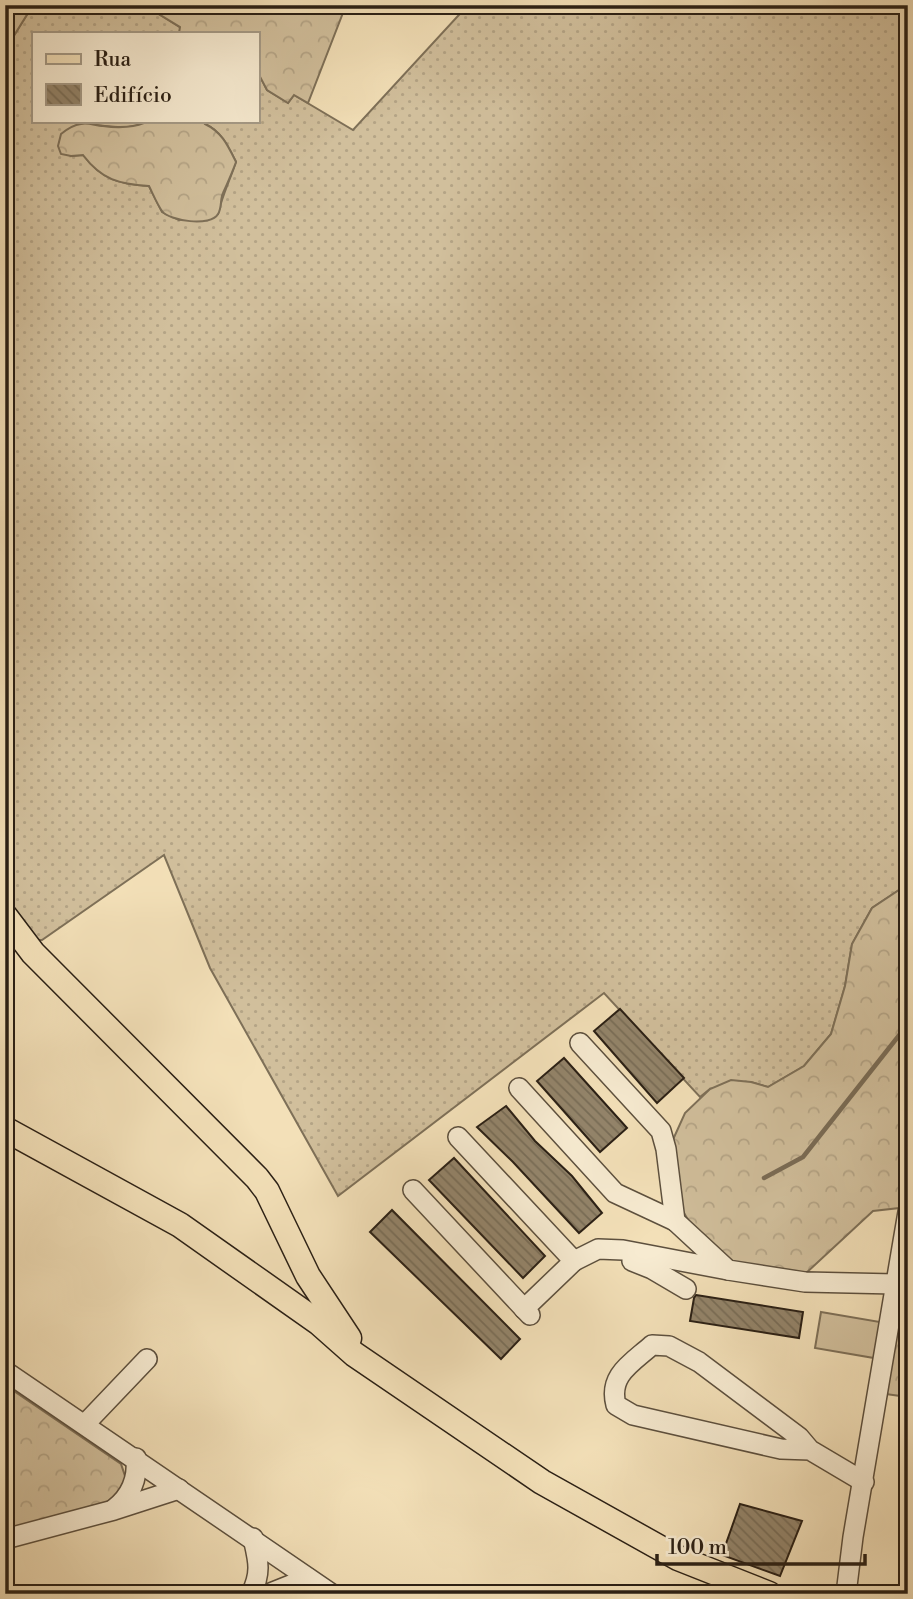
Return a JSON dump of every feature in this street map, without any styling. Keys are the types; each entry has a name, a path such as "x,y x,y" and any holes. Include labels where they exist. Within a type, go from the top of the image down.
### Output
{"main road":[{"path":"5,916 33,953 257,1178 267,1191 308,1276 349,1339"},
{"path":"5,1129 180,1225 319,1323 354,1354 542,1482 678,1558 760,1592"},
{"path":"308,1276 319,1323 349,1339 372,1357 392,1378"}],"street":[{"path":"580,1043 661,1131 676,1221"},
{"path":"519,1088 615,1193 676,1221 729,1270"},
{"path":"458,1137 574,1261"},
{"path":"413,1190 527,1312 574,1261 598,1249 623,1250 805,1282 895,1284"},
{"path":"846,1594 853,1537 908,1212"},
{"path":"598,1249 652,1269 687,1289"},
{"path":"810,1450 781,1449 633,1415 616,1405 612,1391 617,1377 652,1345 669,1346 699,1362 799,1437 810,1450 864,1482"},
{"path":"85,1424 147,1359"},
{"path":"5,1371 332,1594"},
{"path":"114,1510 126,1498 134,1483 136,1458"},
{"path":"5,1539 114,1510 179,1489"},
{"path":"251,1594 260,1566 253,1538"},
{"path":"268,1594 309,1578"}],"green space":[{"path":"5,5 33,5 5,50"},
{"path":"33,5 144,5 181,28 179,32 32,32 32,122 146,122 125,127 84,123 71,156 83,155 97,170 112,179 149,186 162,212 179,220 218,214 236,162 220,135 205,124 259,122 259,74 267,90 288,103 294,95 353,130 468,5 908,5 908,884 872,908 852,944 845,986 831,1034 804,1066 768,1087 751,1082 710,1089 700,1097 604,993 338,1196 210,968 164,855 42,940 38,940 5,896 5,50"},
{"path":"144,5 346,5 308,103 294,95 288,103 267,90 259,75 259,32 179,32 180,27"},
{"path":"146,122 206,122 224,140 236,162 222,195 219,212 214,218 190,221 166,215 149,186 112,179 97,170 83,155 61,154 58,146 61,134 70,127 86,123 109,127"},
{"path":"908,884 908,1207 873,1211 804,1275 731,1261 696,1233 681,1208 671,1144 685,1113 710,1089 731,1080 768,1087 804,1066 831,1034 845,986 852,944 872,908"},
{"path":"908,1269 908,1397 878,1393"},
{"path":"821,1312 880,1322 874,1358 815,1348"},
{"path":"5,1385 121,1464 126,1479 112,1502 5,1532"}],"building":[{"path":"620,1009 684,1078 657,1103 594,1031"},
{"path":"564,1058 627,1128 600,1152 537,1081"},
{"path":"506,1106 535,1141 572,1176 602,1213 579,1233 477,1127"},
{"path":"454,1158 545,1256 523,1278 429,1180"},
{"path":"392,1210 520,1339 501,1359 370,1232"},
{"path":"696,1295 803,1312 799,1338 690,1321"},
{"path":"740,1504 802,1521 780,1576 722,1555"}],"waterway":[{"path":"764,1178 803,1157 908,1024"}]}
